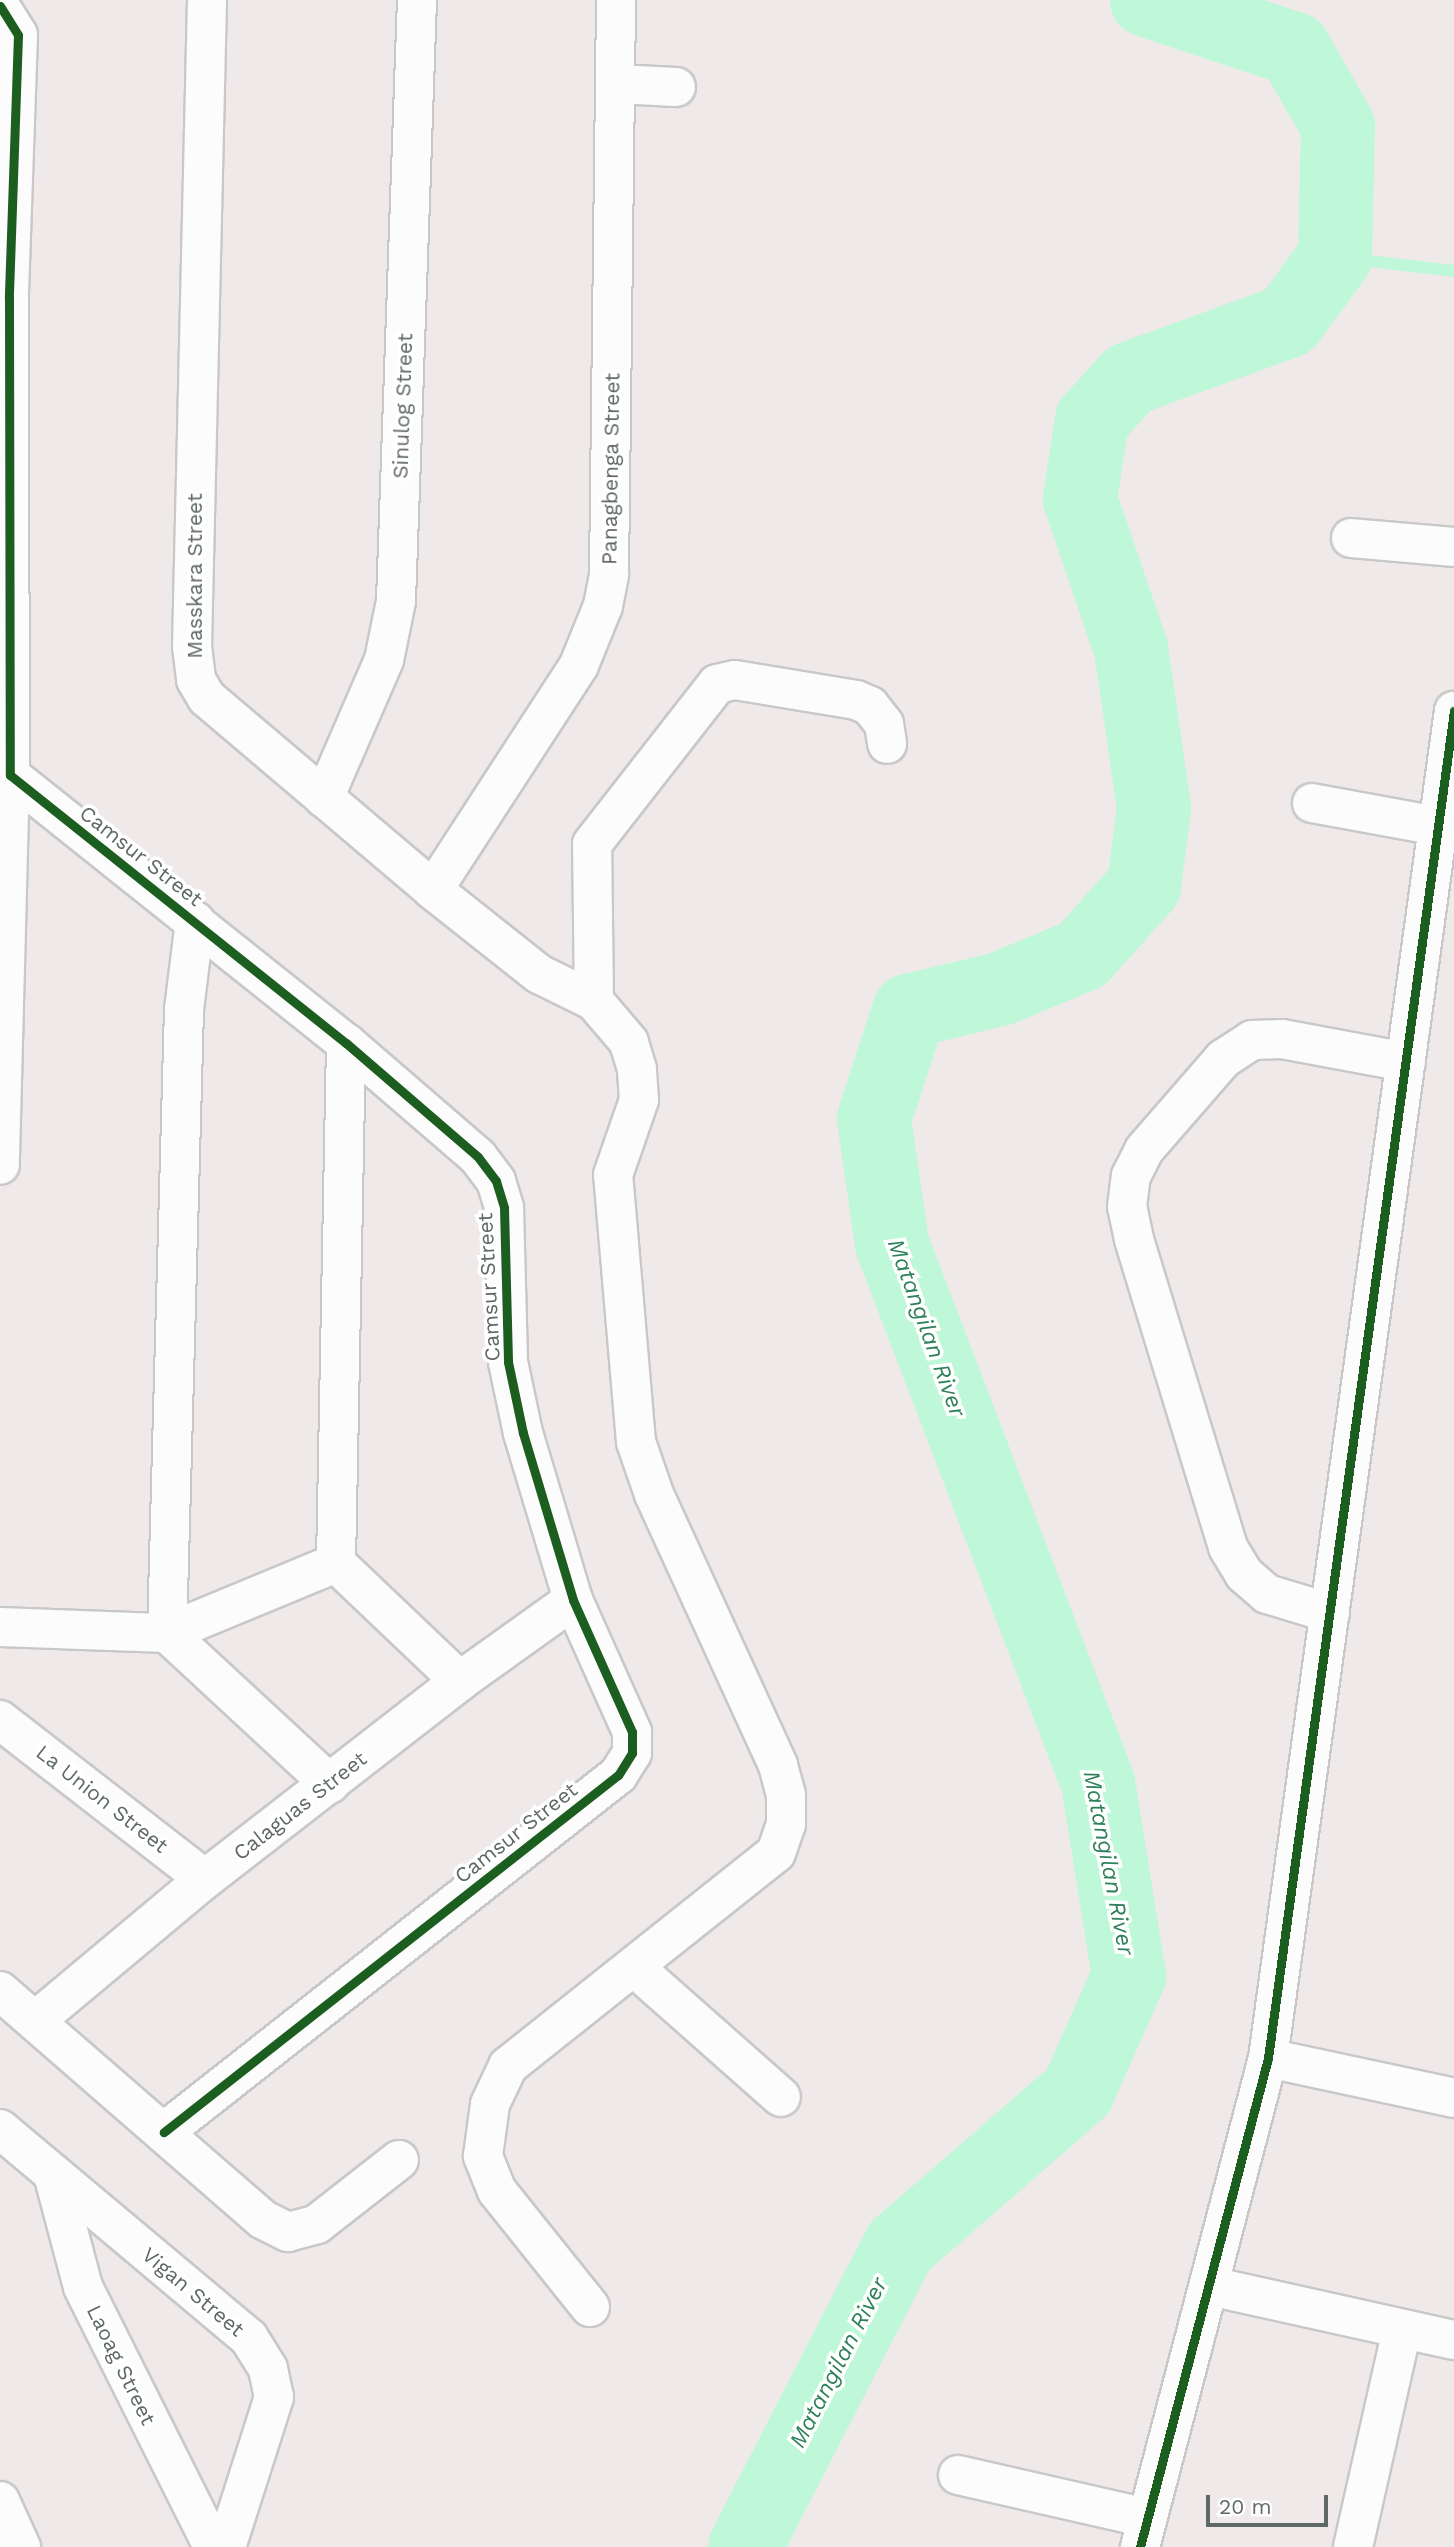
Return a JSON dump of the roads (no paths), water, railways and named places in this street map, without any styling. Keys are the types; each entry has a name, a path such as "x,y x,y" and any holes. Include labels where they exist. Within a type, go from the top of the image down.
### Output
{"street":[{"name":"Masskara Street","path":"206,0 192,632 196,680 207,698 433,891 539,974 594,1001"},
{"name":"Sinulog Street","path":"324,797 384,660 396,601 417,0"},
{"name":"Panagbenga Street","path":"433,891 579,665 603,606 609,574 616,0"},
{"path":"0,6 18,35 4,298 5,775 0,1165"},
{"path":"617,84 676,87"},
{"path":"1351,538 1454,547"},
{"path":"590,2307 497,2191 482,2156 490,2104 508,2066 776,1853 786,1824 786,1795 778,1765 654,1494 636,1442 613,1175 639,1100 637,1069 629,1042 594,1001 592,844 717,684 735,680 856,700 870,706 884,724 887,744"},
{"path":"958,2475 1144,2532 1268,2058 1406,1062 1447,828 1454,711"},
{"name":"Camsur Street","path":"5,775 195,921 346,1043 478,1157 496,1181 504,1208 509,1362 523,1433 573,1600 632,1732 632,1753 618,1775 164,2132"},
{"path":"1312,803 1447,828"},
{"path":"195,921 184,1009 167,1633 330,1784"},
{"path":"1330,1613 1267,1594 1244,1574 1228,1547 1127,1208 1131,1176 1144,1150 1223,1059 1252,1040 1282,1039 1406,1062"},
{"path":"346,1043 336,1563 460,1681"},
{"path":"0,1627 167,1633 336,1563"},
{"name":"Calaguas Street","path":"35,2021 205,1879 460,1681 573,1600"},
{"name":"La Union Street","path":"0,1720 205,1879"},
{"path":"634,1967 781,2097"},
{"path":"0,1991 262,2219 288,2232 317,2224 399,2160"},
{"path":"1268,2058 1454,2098"},
{"name":"Vigan Street","path":"0,2129 249,2338 268,2369 274,2397 226,2547"},
{"name":"Laoag Street","path":"53,2174 83,2287 213,2547"},
{"path":"1210,2286 1454,2340"},
{"path":"1353,2547 1402,2329"},
{"path":"0,2501 21,2547"}],"waterway":[{"name":"Matangilan River","path":"745,2547 900,2246 1078,2091 1129,1976 1098,1783 892,1244 874,1119 909,1011 1000,989 1082,955 1144,886 1154,808 1131,649 1080,499 1092,420 1129,379 1288,321 1335,257 1338,126 1294,49 1147,0"},
{"path":"1335,257 1454,271"}]}
